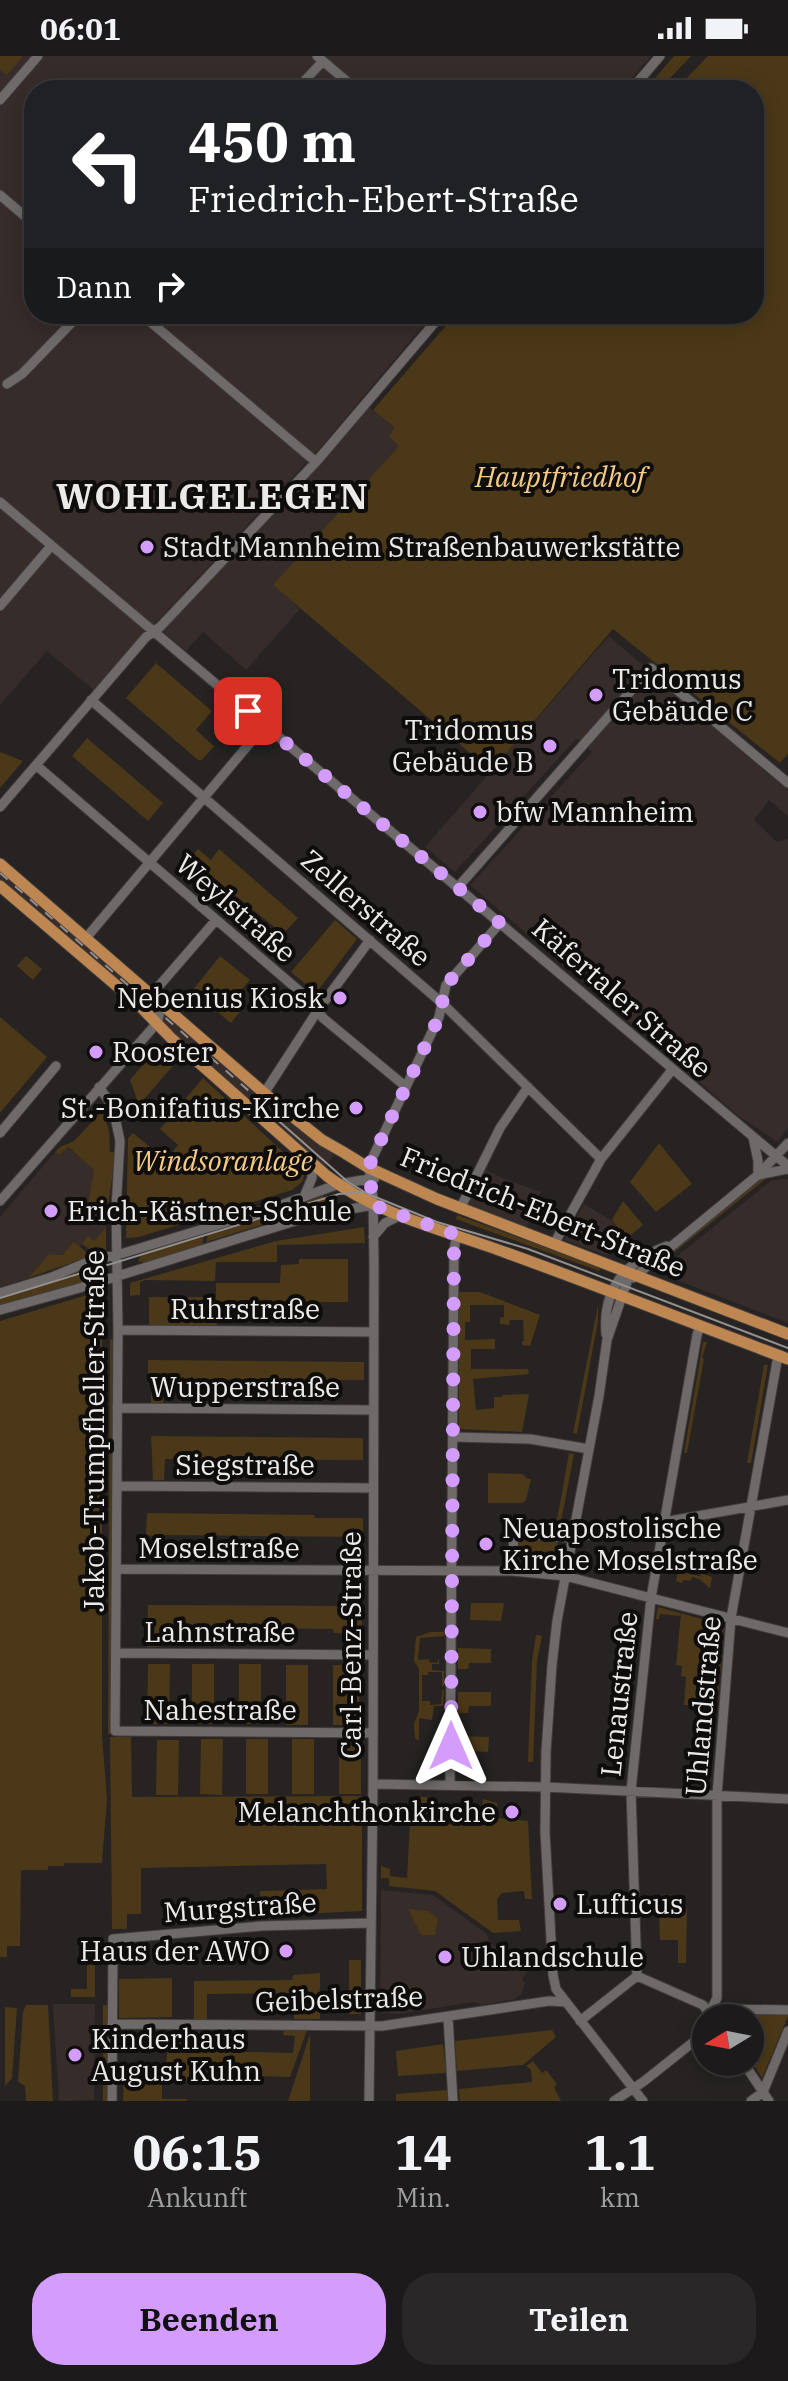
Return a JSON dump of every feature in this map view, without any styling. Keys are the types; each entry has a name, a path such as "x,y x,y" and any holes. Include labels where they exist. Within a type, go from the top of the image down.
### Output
{"main road":[{"name":"Friedrich-Ebert-Straße","path":"0,864 322,1140 370,1173 386,1176 629,1276 788,1334"},
{"name":"Friedrich-Ebert-Straße","path":"0,886 138,1004 312,1162 339,1184 373,1205 783,1358"}],"street":[{"path":"0,100 38,56"},
{"path":"640,80 660,56"},
{"path":"304,80 320,59 345,80"},
{"path":"0,195 24,215"},
{"path":"7,384 22,374 70,324"},
{"path":"153,324 316,462"},
{"path":"0,807 146,637 316,462 433,324"},
{"name":"Käfertaler Straße","path":"0,502 458,887 669,1073 788,1168"},
{"path":"0,606 51,546"},
{"path":"458,887 651,668 786,776"},
{"name":"Zellerstraße","path":"91,700 442,1003 601,1159"},
{"path":"86,938 265,725"},
{"name":"Weylstraße","path":"36,765 311,1001 323,1018 405,1086"},
{"path":"0,1201 157,1023 160,1012 155,995 216,920"},
{"path":"0,1293 52,1277 92,1260 303,1197 370,1173 405,1086 439,1017 446,985 500,923"},
{"path":"265,1092 318,1010 370,940"},
{"path":"0,1133 56,1066"},
{"path":"554,1244 601,1159 669,1073"},
{"name":"Jakob-Trumpfheller-Straße","path":"99,1087 108,1100 119,1129 116,1208 118,1486 115,1731"},
{"path":"460,1209 500,1128 528,1087"},
{"path":"753,1137 758,1175"},
{"path":"643,2101 565,2002 556,1989 553,1975 545,1787 552,1665 565,1576 607,1340 605,1329 616,1294 629,1276 758,1175 788,1143"},
{"path":"776,1156 788,1155"},
{"path":"303,1197 312,1178 312,1162"},
{"path":"758,1175 788,1168"},
{"name":"Carl-Benz-Straße","path":"369,2101 374,2026 371,1923 373,1205 370,1173"},
{"path":"0,1310 321,1213 373,1205"},
{"path":"373,1237 385,1223 399,1216"},
{"path":"450,1785 454,1249 457,1235"},
{"name":"Lenaustraße","path":"637,1976 631,1791 651,1598 700,1326"},
{"name":"Ruhrstraße","path":"118,1330 373,1332"},
{"name":"Uhlandstraße","path":"715,2004 717,1795 731,1618 750,1506 783,1358"},
{"name":"Wupperstraße","path":"117,1408 372,1410"},
{"path":"453,1437 530,1439 589,1449"},
{"name":"Siegstraße","path":"118,1486 373,1488"},
{"path":"512,1571 514,1533 572,1538 788,1500"},
{"name":"Moselstraße","path":"116,1569 452,1570 565,1576 788,1633"},
{"name":"Lahnstraße","path":"116,1653 372,1655"},
{"name":"Nahestraße","path":"115,1731 372,1733"},
{"path":"373,1784 545,1787 788,1799"},
{"name":"Murgstraße","path":"112,2024 113,1939 261,1926 371,1923"},
{"path":"580,2021 637,1976 701,2004"},
{"name":"Geibelstraße","path":"112,2024 374,2026 545,2002 565,2002"},
{"path":"764,2010 788,2010"},
{"path":"448,2017 453,2101"},
{"path":"112,2024 112,2101"},
{"path":"751,2101 763,2092 788,2031"},
{"path":"614,2101 692,2043"},
{"path":"752,2076 769,2101"}],"shaded area":[{"path":"0,56 651,56 631,80 24,80 24,324 425,324 320,448 95,691 47,651 0,705"},
{"path":"369,407 396,429 400,445 274,585 300,609 246,670 203,632 186,651 162,631 319,465"},
{"path":"609,636 780,784 788,776 788,816 769,800 754,820 777,842 788,839 788,1128 778,1142 740,1117 470,885 592,752 577,738 455,872 425,847"},
{"path":"0,870 232,1073 335,1153 325,1168 0,880"},
{"name":"Erich-Kästner-Schule","path":"67,1147 95,1170 89,1204 106,1219 106,1227 94,1241 88,1237 79,1247 73,1243 62,1255 49,1254 28,1278 0,1287 0,1217 55,1152 59,1155"},
{"path":"484,1169 541,1192 526,1229 466,1207"},
{"path":"788,1179 788,1323 666,1276 671,1261 772,1180"},
{"path":"584,1204 612,1221 617,1228 607,1256 564,1240"},
{"name":"Uhlandschule","path":"381,1890 433,1895 487,1934 490,1943 528,1971 522,1979 525,1983 521,1995 516,1999 481,2005 474,2002 398,2014 380,2013"},
{"name":"Kinderhaus August Kuhn","path":"53,2004 95,2004 94,2100 59,2101"}],"green space":[{"path":"0,56 23,56 7,75 0,70"},
{"path":"674,56 691,56 668,80 654,80"},
{"name":"Hauptfriedhof","path":"708,56 788,56 788,754 780,763 613,629 491,771 273,585 399,446 389,436 395,428 373,410 447,324 764,324 764,80 685,80"},
{"path":"156,663 212,711 196,730 214,746 202,760 198,760 126,698"},
{"path":"87,738 163,803 148,821 72,756"},
{"path":"0,752 23,761 0,788"},
{"path":"198,849 211,860 219,849 298,918 283,934 190,859"},
{"path":"335,920 357,939 316,993 291,972"},
{"path":"26,956 42,969 33,980 17,966"},
{"path":"220,956 250,980 236,996 246,1004 231,1023 192,991"},
{"path":"0,1017 47,1057 0,1113"},
{"path":"157,1048 165,1054 168,1051 178,1060 139,1105 130,1080"},
{"name":"Windsoranlage","path":"203,1078 281,1150 304,1175 303,1181 292,1190 139,1237 126,1238 128,1138 133,1133 166,1160 178,1145 160,1129"},
{"path":"106,1107 109,1113 104,1116 109,1130 110,1152 116,1152 106,1219 88,1204 94,1170 68,1147 59,1155 55,1152 74,1141"},
{"path":"659,1143 692,1184 656,1212 630,1182"},
{"path":"764,1177 768,1177 653,1267"},
{"path":"330,1196 330,1207 312,1210 299,1217 297,1214 292,1216 296,1203"},
{"path":"623,1201 643,1225 620,1244 614,1241 618,1228 612,1220"},
{"path":"290,1209 287,1217 206,1242 208,1234"},
{"path":"457,1215 601,1267 599,1271 456,1219"},
{"path":"106,1227 106,1252 96,1254 82,1244 88,1236 94,1241"},
{"path":"364,1227 365,1243 277,1245 277,1262 216,1262 215,1281 145,1280 140,1282 140,1295 130,1296 130,1283 276,1241"},
{"path":"204,1235 202,1246 143,1264 142,1261 138,1262 142,1251"},
{"path":"74,1242 91,1256 28,1278 49,1254 62,1255"},
{"path":"299,1259 348,1259 348,1302 217,1303 217,1325 149,1325 149,1297 216,1297 216,1283 280,1283 281,1265 299,1264"},
{"path":"90,1265 90,1268 95,1267 91,1279 0,1307 0,1296"},
{"path":"97,1292 102,1295 102,1735 107,1799 102,1863 64,1863 64,1866 48,1866 48,1870 21,1870 20,1946 7,1946 7,1957 0,1957 0,1321"},
{"path":"459,1292 480,1292 540,1315 530,1346 522,1345 523,1320 510,1320 509,1325 500,1324 500,1318 504,1317 504,1305 470,1305 470,1322 465,1322 465,1340 495,1339 495,1349 471,1349 471,1369 528,1369 529,1374 473,1379 476,1410 494,1408 494,1397 529,1394 522,1432 459,1429"},
{"path":"598,1305 598,1321 577,1434 573,1433"},
{"path":"110,1339 114,1340 113,1734 108,1734"},
{"path":"703,1342 707,1342 687,1453 684,1453"},
{"path":"148,1360 364,1362 364,1380 164,1379 163,1404 151,1404"},
{"path":"764,1365 768,1365 751,1463 747,1463"},
{"path":"151,1436 363,1438 363,1460 165,1459 164,1480 153,1480"},
{"path":"569,1453 574,1454 559,1532 555,1531"},
{"path":"488,1473 522,1474 531,1479 526,1500 522,1503 488,1503"},
{"path":"147,1513 363,1518 363,1537 165,1535 164,1555 155,1554 155,1536 146,1535"},
{"path":"517,1536 558,1539 556,1558 516,1558"},
{"path":"678,1572 712,1577 710,1588 692,1577 690,1581 684,1580 682,1583 676,1581"},
{"path":"471,1603 504,1603 501,1621 470,1620"},
{"path":"148,1605 362,1606 362,1634 334,1633 333,1629 160,1627 159,1647 147,1647"},
{"path":"658,1607 724,1625 718,1701 714,1700 719,1634 702,1633 696,1706 684,1705 686,1677 681,1676 682,1666 676,1665 681,1614 660,1614 656,1619"},
{"path":"430,1632 444,1632 445,1636 420,1638 418,1660 429,1659 429,1662 437,1663 439,1659 439,1664 432,1664 432,1670 444,1671 444,1686 442,1672 422,1675 422,1701 430,1701 430,1705 441,1704 444,1690 443,1706 434,1706 432,1720 419,1718 419,1741 415,1738 414,1724 419,1711 419,1669 414,1661 416,1637"},
{"path":"536,1635 542,1636 537,1661 533,1762 528,1762 532,1661"},
{"path":"458,1648 491,1649 491,1663 469,1663 468,1669 458,1669"},
{"path":"148,1664 170,1664 169,1724 147,1724"},
{"path":"192,1664 214,1664 214,1724 192,1724"},
{"path":"239,1664 261,1664 261,1724 239,1724"},
{"path":"286,1665 308,1665 308,1725 286,1725"},
{"path":"333,1665 360,1665 359,1725 333,1725"},
{"path":"458,1692 491,1692 491,1706 469,1706 468,1713 458,1713"},
{"path":"459,1736 489,1737 488,1752 468,1751 468,1757 458,1757"},
{"path":"110,1737 131,1737 132,1797 362,1796 362,1911 261,1916 260,1891 327,1889 326,1864 141,1868 141,1914 127,1914 127,1929 112,1929"},
{"path":"201,1739 223,1739 222,1795 200,1794"},
{"path":"246,1739 268,1739 268,1794 246,1794"},
{"path":"292,1739 314,1739 314,1794 292,1794"},
{"path":"339,1739 361,1739 361,1794 339,1794"},
{"path":"157,1740 179,1740 178,1795 156,1795"},
{"path":"416,1797 427,1797 428,1812 482,1812 483,1799 497,1803 497,1818 528,1821 532,1899 525,1899 524,1891 502,1893 497,1899 498,1920 519,1920 521,1931 493,1933 435,1891 389,1886 389,1878 381,1878 381,1866 390,1869 390,1876 407,1878 410,1823 416,1822"},
{"path":"670,1894 670,1908 687,1908 686,1963 678,1963 678,1940 660,1940 658,1895"},
{"path":"408,1909 428,1911 438,1919 435,1935 421,1935"},
{"path":"215,1938 253,1938 253,1945 215,1945"},
{"path":"87,1959 95,1959 95,1997 71,1997 71,1989 87,1989"},
{"path":"349,1960 361,1960 361,2014 349,2014"},
{"path":"320,1973 320,2019 294,2019 293,1993 207,1994 207,2020 194,2020 194,1981 292,1980 293,1975"},
{"path":"172,1978 172,2017 119,2018 119,1979"},
{"path":"26,2005 48,2005 53,2101 26,2101 25,2086 18,2082"},
{"path":"103,2005 108,2005 107,2101 103,2101"},
{"path":"5,2007 17,2008 12,2078 5,2086"},
{"path":"764,2013 788,2013 764,2073"},
{"path":"284,2028 307,2030 290,2077 251,2076 251,2083 164,2081 172,2031 208,2032 207,2051 293,2053 295,2036 283,2035"},
{"path":"552,2030 556,2037 523,2065 457,2071 455,2041"},
{"path":"310,2034 310,2101 288,2101"},
{"path":"443,2044 446,2073 398,2076 396,2051"},
{"path":"533,2061 542,2073 546,2070 557,2084 554,2087 561,2101 460,2101 459,2089 532,2082 531,2070 526,2066"},
{"path":"124,2068 162,2068 162,2099 187,2101 123,2101"},
{"path":"447,2090 448,2101 396,2101 396,2094"}],"tram line":[{"path":"255,1100 348,1182 368,1194 437,1222 528,1249 788,1348"},
{"path":"0,1298 339,1194 364,1192"}],"railway":[{"path":"0,873 257,1098"}],"place":[{"name":"Stadt Mannheim Straßenbauwerkstätte","path":"147,547"},
{"name":"Tridomus Gebäude C","path":"596,695"},
{"name":"Tridomus Gebäude B","path":"550,746"},
{"name":"bfw Mannheim","path":"480,812"},
{"name":"Nebenius Kiosk","path":"340,998"},
{"name":"Rooster","path":"96,1052"},
{"name":"St.-Bonifatius-Kirche","path":"356,1108"},
{"name":"Erich-Kästner-Schule","path":"51,1211"},
{"name":"Neuapostolische Kirche Moselstraße","path":"486,1544"},
{"name":"Melanchthonkirche","path":"512,1812"},
{"name":"Lufticus","path":"560,1904"},
{"name":"Haus der AWO","path":"286,1951"},
{"name":"Uhlandschule","path":"445,1957"},
{"name":"Kinderhaus August Kuhn","path":"75,2055"}],"district":[{"name":"WOHLGELEGEN","path":"213,496"}],"route":[{"path":"248,711 500,923 446,985 439,1017 369,1168 373,1205 457,1235 454,1249 451,1746"}]}
